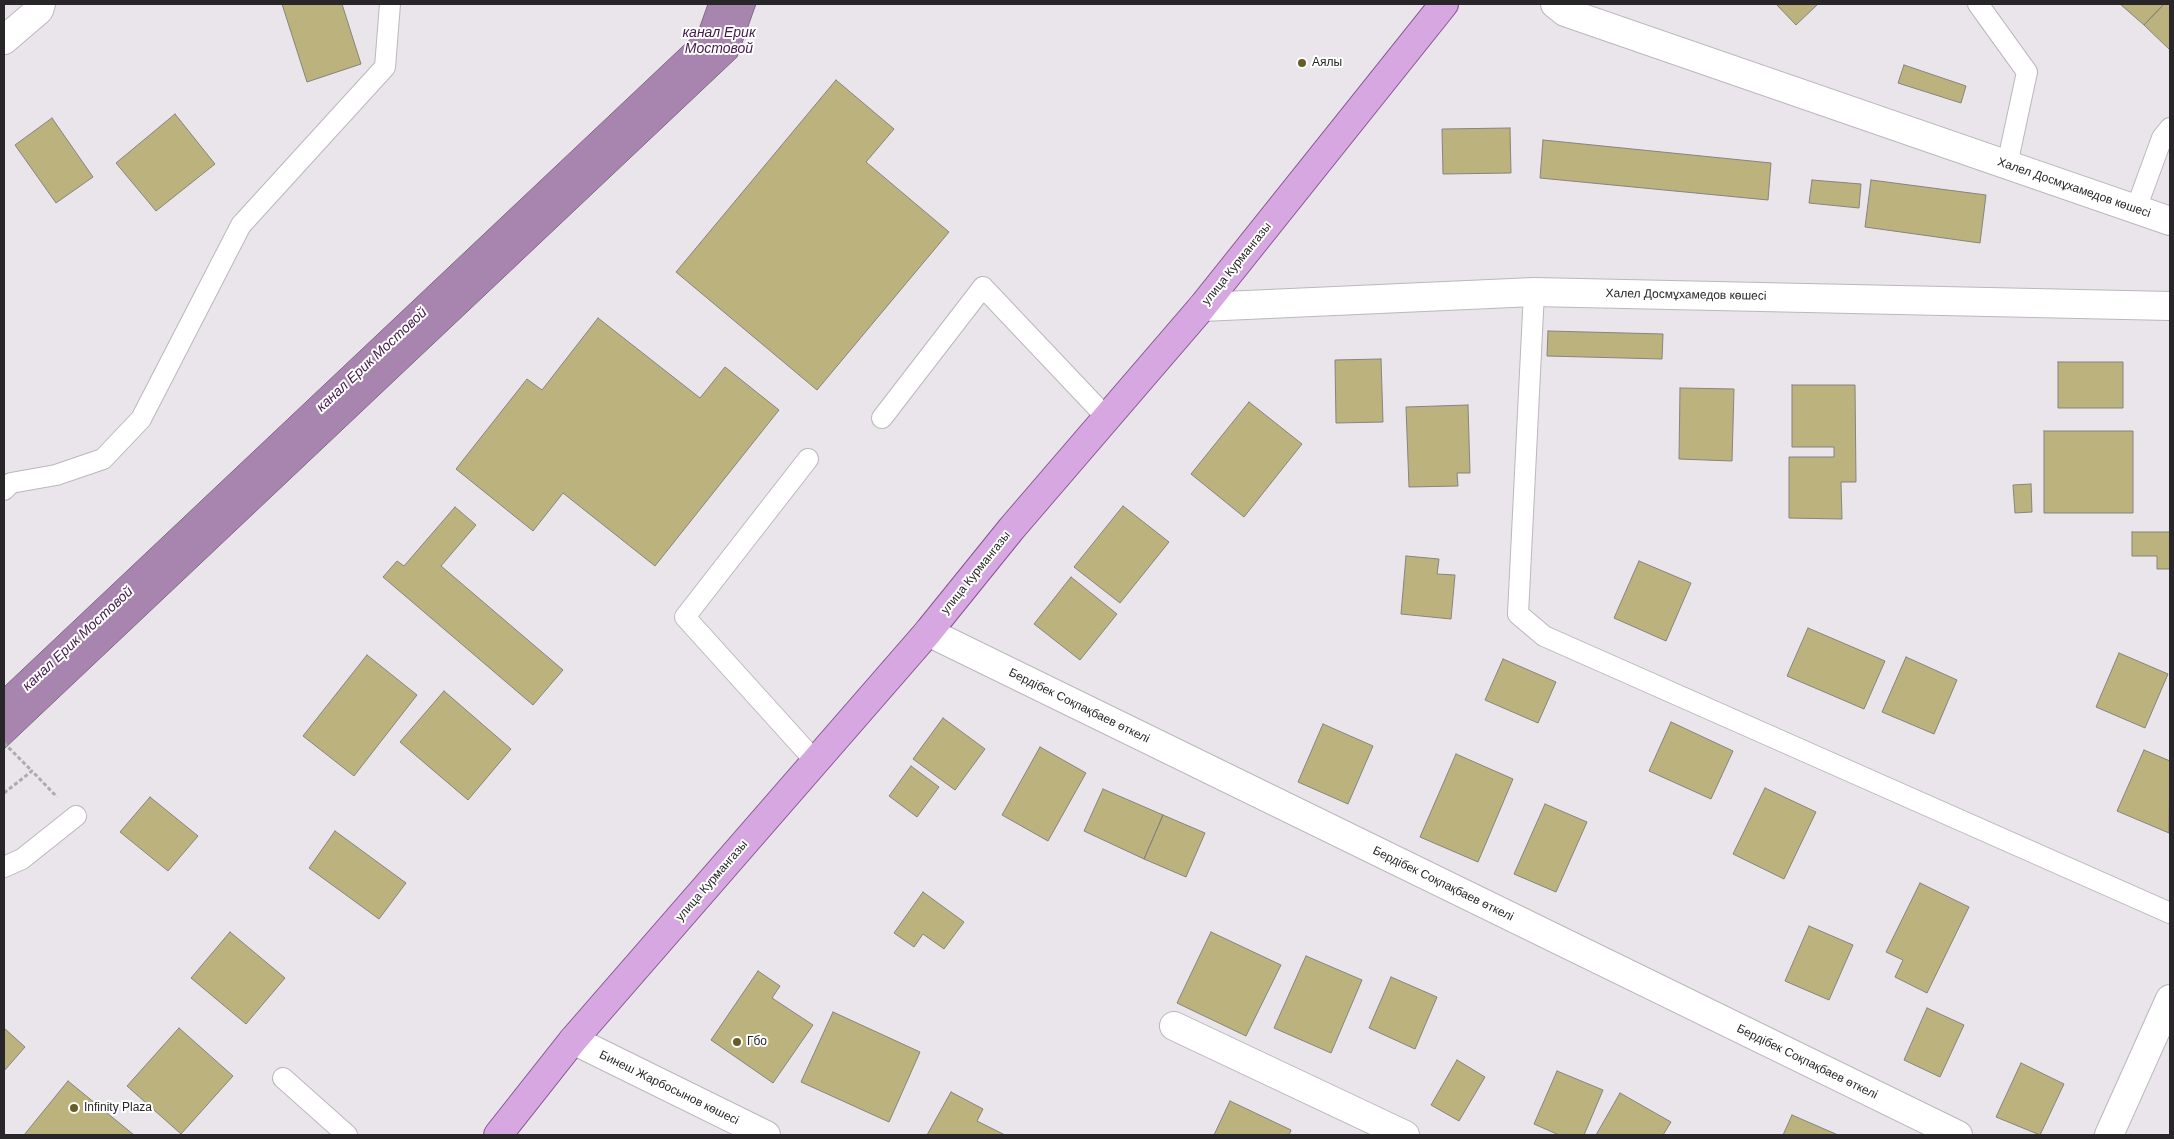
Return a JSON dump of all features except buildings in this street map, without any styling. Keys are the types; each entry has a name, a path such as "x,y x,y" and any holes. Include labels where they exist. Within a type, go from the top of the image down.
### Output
{"main road":[{"name":"улица Курмангазы","path":"498,1135 572,1040 928,632 1012,528 1202,307 1444,4"}],"street":[{"name":"Халел Досмұхамедов көшесі","path":"1555,4 1565,12 2170,221"},
{"path":"4,40 40,7"},
{"name":"Халел Досмұхамедов көшесі","path":"1202,307 1534,292 2170,306"},
{"name":"Бердібек Соқпақбаев өткелі","path":"928,632 1958,1135"},
{"path":"2109,1135 2170,999"},
{"path":"1174,1026 1405,1135"},
{"name":"Бинеш Жарбосынов көшесі","path":"572,1040 766,1135"}],"lane":[{"path":"4,490 11,482 56,475 103,459 141,419 241,224 385,67 390,4"},
{"path":"1978,4 2027,72 2007,165"},
{"path":"2136,209 2162,138 2170,128"},
{"path":"882,418 983,287 1107,418"},
{"path":"1534,292 1518,614 1544,636 2170,913"},
{"path":"808,459 686,616 816,762"},
{"path":"4,867 22,859 76,816"},
{"path":"283,1078 347,1135"}],"path":[{"path":"4,744 76,816"},
{"path":"4,793 32,771"}],"water":[{"name":"канал Ерик Мостовой","path":"708,4 756,4 737,57 4,749 4,687 698,32"}],"place":[{"name":"Аялы","path":"1302,63"},
{"name":"Гбо","path":"737,1042"},
{"name":"Infinity Plaza","path":"74,1108"}]}
